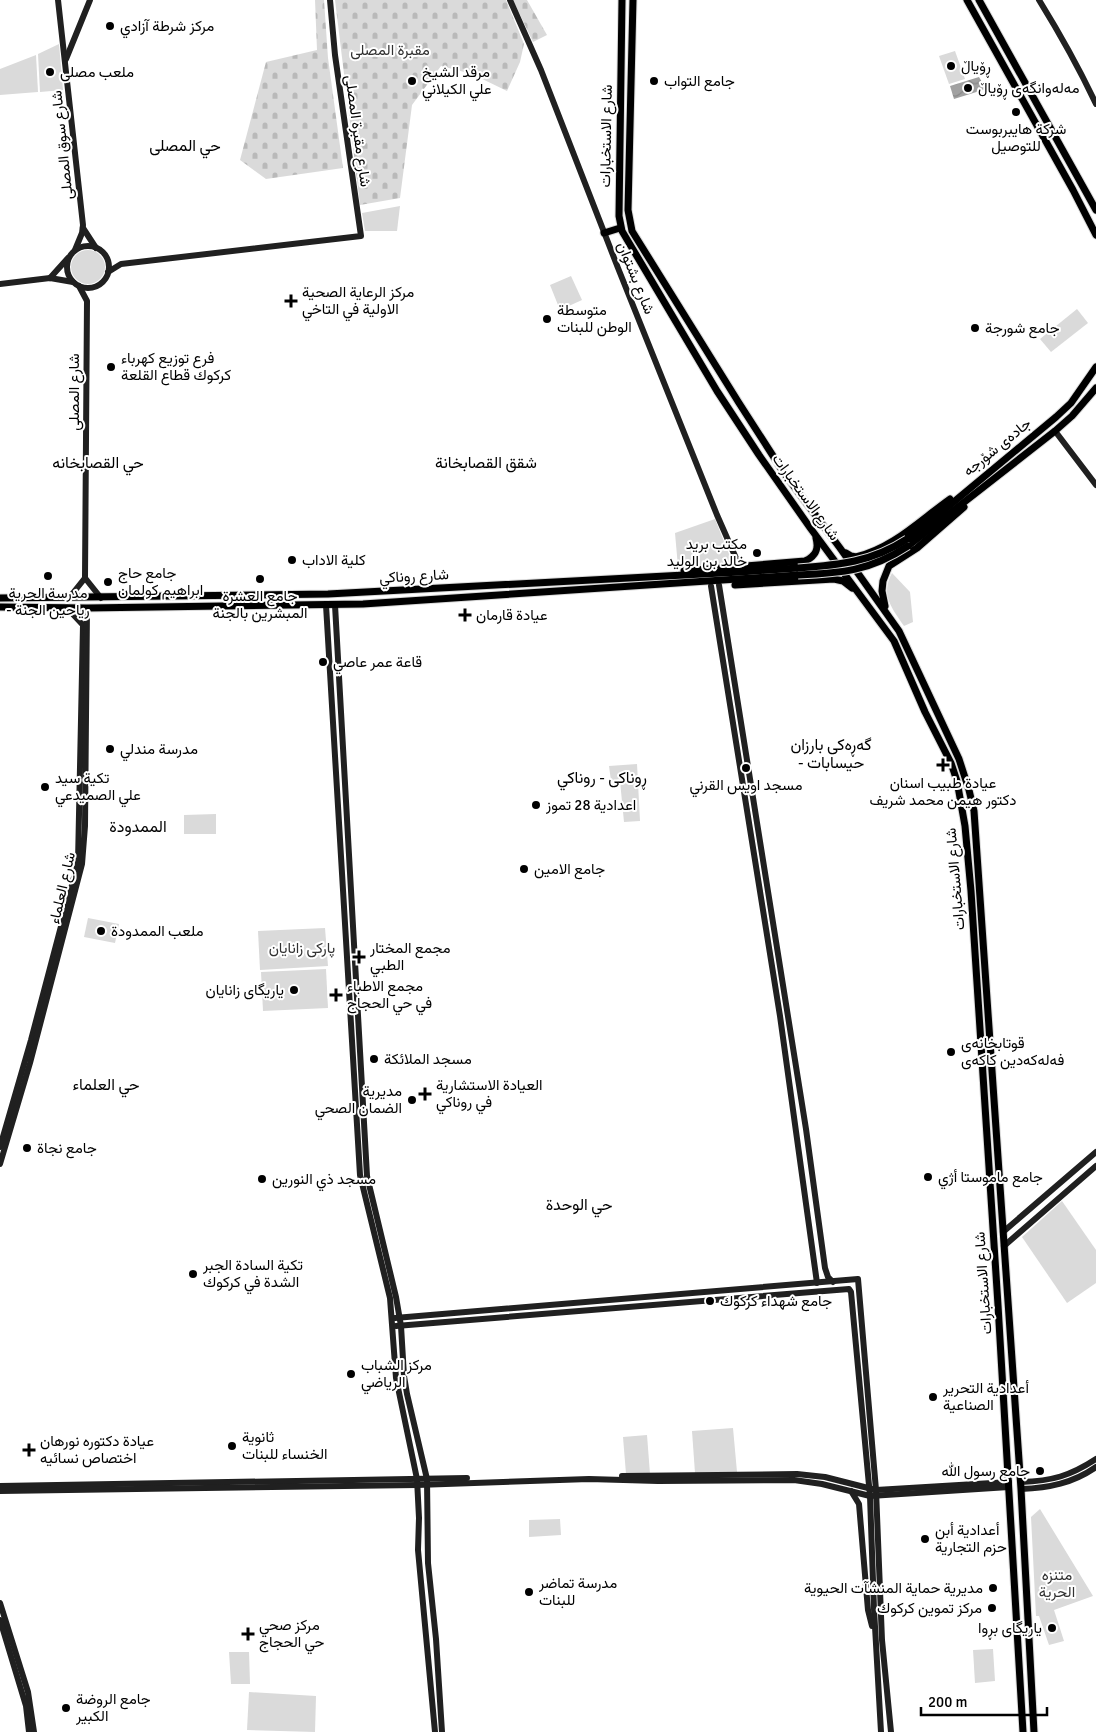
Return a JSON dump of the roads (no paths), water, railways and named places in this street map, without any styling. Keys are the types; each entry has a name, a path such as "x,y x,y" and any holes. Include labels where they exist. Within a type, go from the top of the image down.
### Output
{"main road":[{"name":"شارع الاستخبارات","path":"622,0 620,228 725,403 811,528 894,641 924,712 951,763 957,781 965,826 988,1141 1023,1732"},
{"name":"شارع الاستخبارات","path":"633,0 628,210 630,226 734,396 784,473 899,631 959,759 974,811 1021,1485 1034,1732"},
{"path":"967,0 1073,190 1096,236"},
{"path":"979,0 1096,210"},
{"path":"620,134 630,134"},
{"path":"1073,190 1082,185"},
{"path":"604,232 620,228"},
{"name":"جادەی شۆرجە","path":"907,543 1071,402 1096,367"},
{"path":"798,572 860,561 907,543 1055,431 1072,416 1096,389"},
{"path":"725,403 734,396"},
{"path":"1026,441 1032,448"},
{"path":"987,473 910,530 884,546 876,553 876,561 882,567 889,566 917,548 956,515 988,483"},
{"path":"806,561 812,558 818,548 817,539 811,528"},
{"path":"840,548 853,557 884,546"},
{"path":"651,577 675,572 806,561 813,562 818,566 820,573 818,580"},
{"path":"886,612 882,591 883,580 889,566"},
{"name":"شارع روناكي","path":"0,598 328,594 651,577 798,572"},
{"name":"شارع روناكي","path":"0,607 87,608 363,604 670,585 798,572"},
{"path":"670,585 715,585 834,579 844,581 866,601"},
{"path":"579,581 580,590"},
{"path":"233,595 233,606"},
{"path":"951,763 959,759"},
{"path":"988,1141 997,1140"},
{"path":"1000,1330 1010,1329"},
{"path":"1015,1579 1025,1579"}],"street":[{"name":"شارع سوق المصلى","path":"58,0 83,228 96,248"},
{"path":"66,60 90,0"},
{"name":"شارع مقبرة المصلى","path":"121,264 361,236 336,63 330,0"},
{"name":"شارع بشتوان","path":"510,0 541,70 604,232 739,566"},
{"path":"1039,0 1055,25 1096,104"},
{"name":"شارع سوق المصلى","path":"74,250 83,228"},
{"path":"0,284 50,278 76,284 84,288 95,286 104,280 108,272 107,259 105,254 96,248 89,246 81,247 74,250 50,278"},
{"path":"68,258 67,271 76,284"},
{"path":"107,259 121,264"},
{"path":"108,272 121,264"},
{"name":"شارع المصلى","path":"76,284 87,301"},
{"name":"شارع المصلى","path":"85,578 87,301 95,286"},
{"path":"1055,431 1096,485"},
{"path":"69,598 85,578 101,598"},
{"path":"715,585 788,1015 806,1129 824,1266 826,1274 833,1282"},
{"path":"715,585 780,1016 817,1283"},
{"path":"326,605 360,1175 390,1298 399,1395 417,1482 418,1550 435,1732"},
{"path":"335,605 368,1176 400,1317 404,1376 427,1482 428,1563 442,1732"},
{"name":"شارع العلماء","path":"0,1147 31,1040 78,862 83,625 67,608"},
{"name":"شارع العلماء","path":"0,1164 30,1063 82,864 87,608"},
{"path":"347,959 355,959"},
{"path":"780,1016 788,1015"},
{"path":"1003,1232 1096,1152"},
{"path":"1004,1246 1096,1166"},
{"path":"815,1267 824,1266"},
{"path":"392,1318 858,1279 880,1608 891,1732"},
{"path":"393,1327 846,1289 851,1292 855,1343 873,1493 875,1638 881,1732"},
{"path":"855,1343 863,1342"},
{"path":"1021,1485 1061,1477 1080,1469 1096,1459"},
{"path":"1021,1485 1049,1486 1065,1483 1082,1476 1096,1467"},
{"path":"427,1482 797,1474 825,1477 873,1493"},
{"path":"0,1486 579,1480 783,1480 814,1482 850,1491 873,1493 1009,1484"},
{"path":"0,1491 417,1482"},
{"path":"850,1491 859,1504 868,1610 875,1638"},
{"path":"0,1603 28,1692 34,1732"},
{"path":"0,1620 26,1706 29,1732"}],"water":[{"name":"مەلەوانگەی ڕۆیاڵ","path":"979,77 986,89 954,99 950,86"}],"place":[{"name":"مركز شرطة آزادي","path":"110,26"},
{"name":"ڕۆیاڵ","path":"951,66"},
{"name":"ملعب مصلى","path":"50,72"},
{"name":"مرقد الشيخ علي الكيلاني","path":"412,81"},
{"name":"جامع التواب","path":"654,81"},
{"name":"مەلەوانگەی ڕۆیاڵ","path":"968,88"},
{"name":"شركة هايبربوست للتوصيل","path":"1016,112"},
{"name":"مركز الرعاية الصحية الاولية في التاخي","path":"291,301"},
{"name":"متوسطة الوطن للبنات","path":"547,319"},
{"name":"جامع شورجة","path":"975,328"},
{"name":"فرع توزيع كهرباء كركوك قطاع القلعة","path":"111,367"},
{"name":"مكتب بريد خالد بن الوليد","path":"757,553"},
{"name":"كلية الاداب","path":"292,560"},
{"name":"مدرسة الحرية - رياحين الجنة","path":"48,576"},
{"name":"جامع العشرة المبشرين بالجنة","path":"260,579"},
{"name":"جامع حاج ابراهيم كولمان","path":"108,582"},
{"name":"عيادة قارمان","path":"465,615"},
{"name":"قاعة عمر عاصي","path":"323,662"},
{"name":"مدرسة مندلي","path":"110,749"},
{"name":"عيادة طبيب اسنان دكتور هيمن محمد شريف","path":"943,765"},
{"name":"مسجد اويس القرني","path":"746,768"},
{"name":"تكية سيد علي الصميدعي","path":"45,787"},
{"name":"اعدادية 28 تموز","path":"536,805"},
{"name":"جامع الامين","path":"524,869"},
{"name":"ملعب الممدودة","path":"101,931"},
{"name":"مجمع المختار الطبي","path":"359,957"},
{"name":"یاریگای زانایان","path":"294,990"},
{"name":"مجمع الاطباء في حي الحجاج","path":"336,995"},
{"name":"قوتابخانەی فەلەکەدین کاکەی","path":"951,1052"},
{"name":"مسجد الملائكة","path":"374,1059"},
{"name":"العيادة الاستشارية في روناكي","path":"425,1094"},
{"name":"مديرية الضمان الصحي","path":"412,1100"},
{"name":"جامع نجاة","path":"27,1148"},
{"name":"جامع ماموستا أژي","path":"928,1177"},
{"name":"مسجد ذي النورين","path":"262,1179"},
{"name":"تكية السادة الجبر الشدة في كركوك","path":"193,1274"},
{"name":"جامع شهداء كركوك","path":"710,1301"},
{"name":"مركز الشباب الرياضي","path":"351,1374"},
{"name":"أعدادية التحرير الصناعية","path":"933,1397"},
{"name":"ثانوية الخنساء للبنات","path":"232,1446"},
{"name":"عيادة دكتوره نورهان اختصاص نسائيه","path":"29,1450"},
{"name":"جامع رسول الله","path":"1040,1471"},
{"name":"أعدادية أبن حزم التجارية","path":"925,1539"},
{"name":"مديرية حماية المنشآت الحيوية","path":"993,1588"},
{"name":"مدرسة تماضر للبنات","path":"529,1592"},
{"name":"مركز تموين كركوك","path":"992,1608"},
{"name":"یاریگای بڕوا","path":"1052,1628"},
{"name":"مركز صحي حي الحجاج","path":"248,1634"},
{"name":"جامع الروضة الكبير","path":"66,1708"}],"district":[{"name":"حي المصلى","path":"185,146"},
{"name":"حي القصابخانه","path":"98,463"},
{"name":"شقق القصابخانة","path":"486,463"},
{"name":"گەڕەکی بارزان - حیسابات","path":"831,754"},
{"name":"ڕوناکی - روناكي","path":"602,778"},
{"name":"الممدودة","path":"138,827"},
{"name":"حي العلماء","path":"106,1085"},
{"name":"حي الوحدة","path":"579,1205"}],"park label":[{"name":"مقبرة المصلى","path":"390,50"},
{"name":"پارکی زانایان","path":"302,948"},
{"name":"متنزه الحرية","path":"1057,1584"}]}
